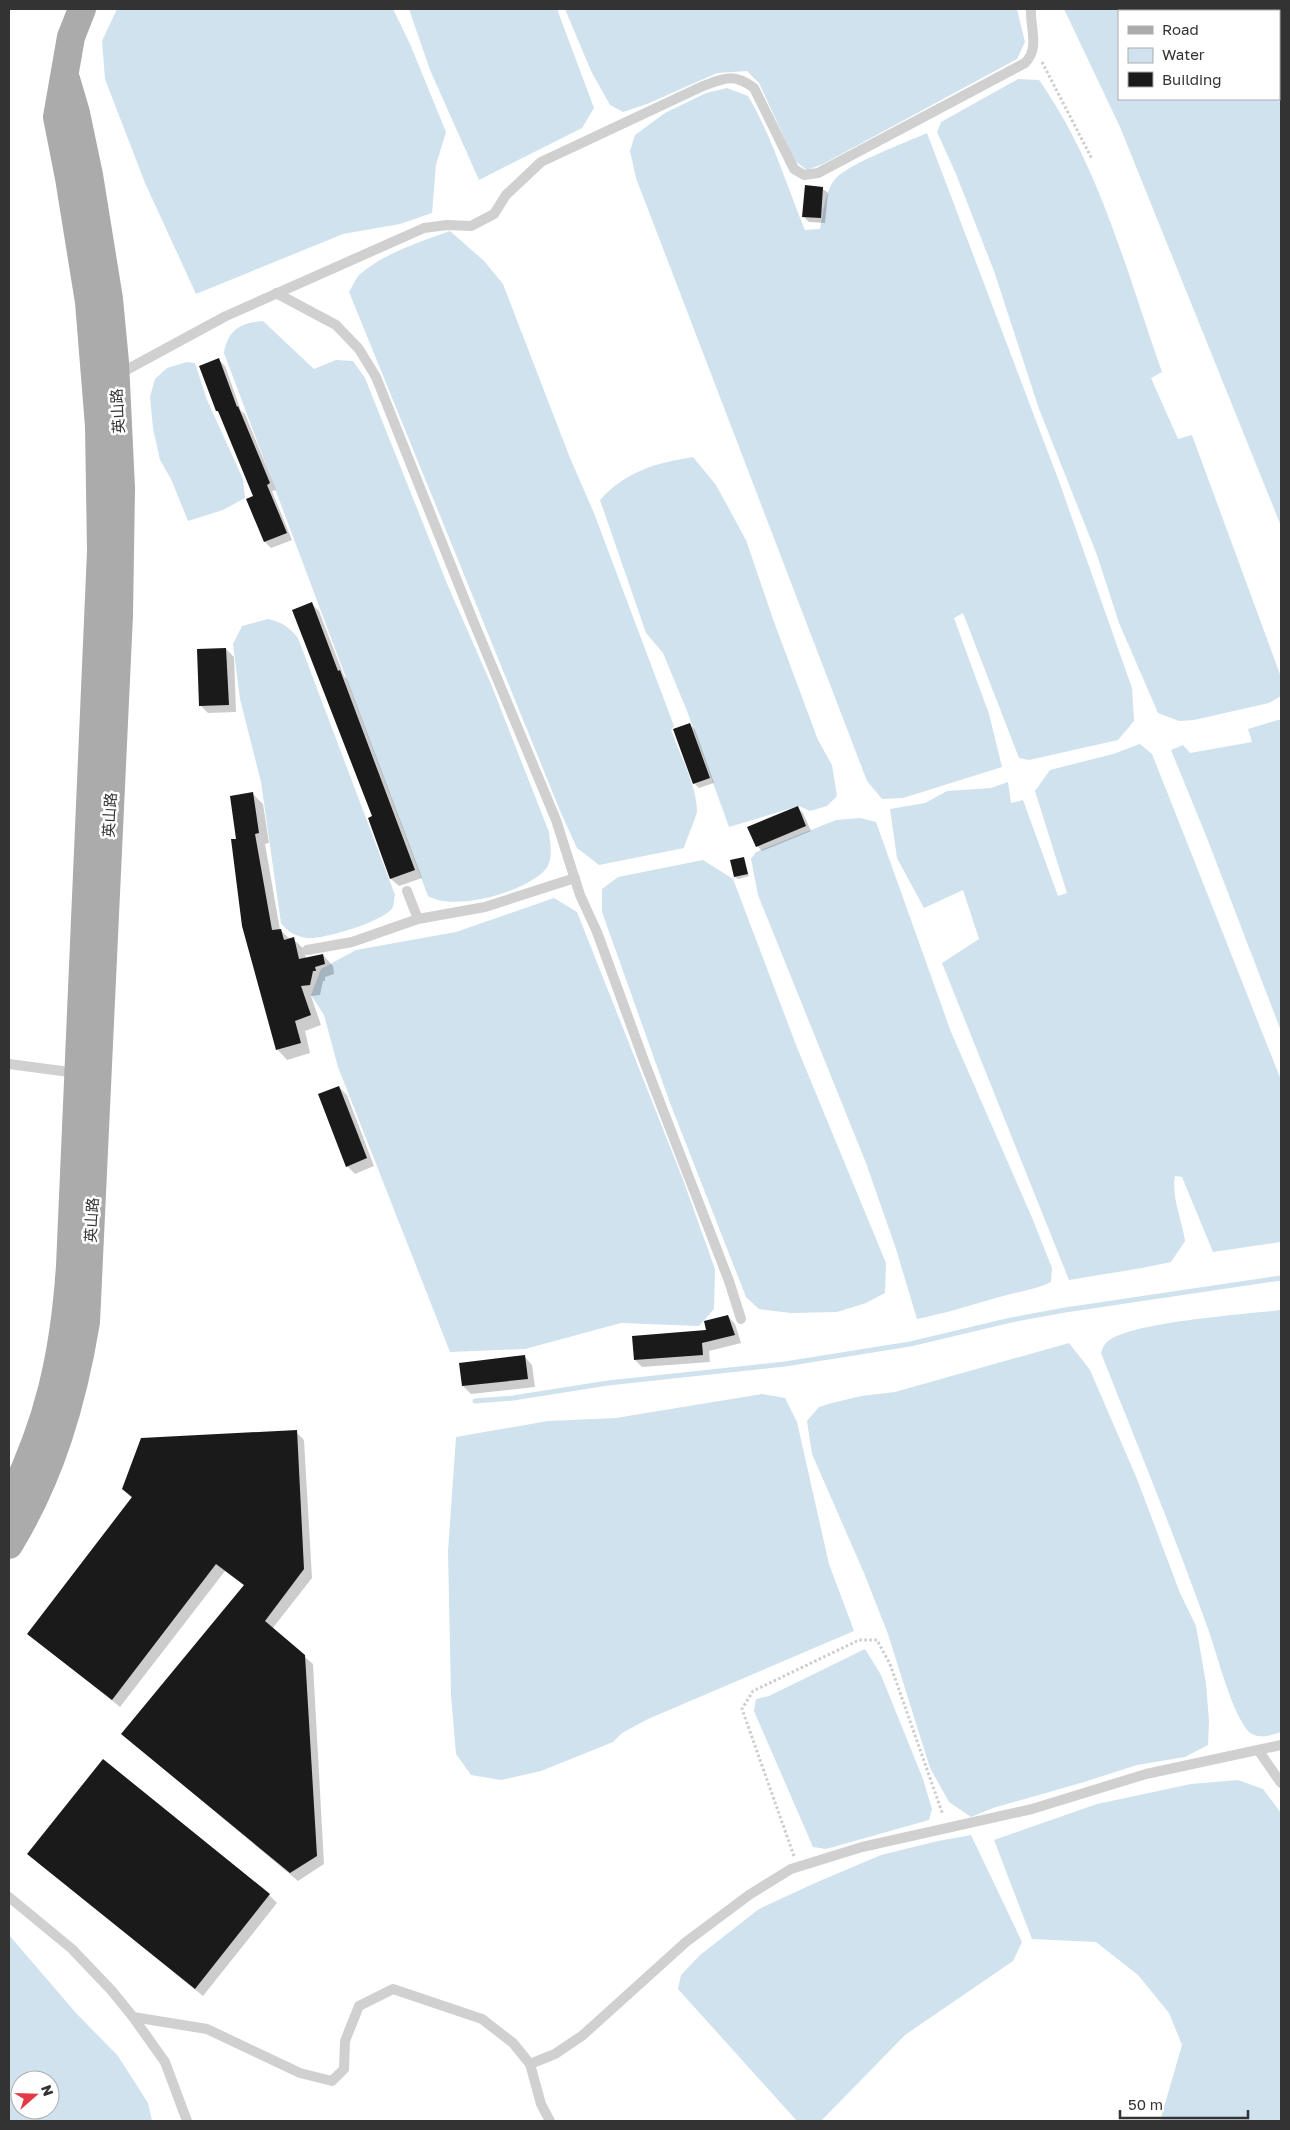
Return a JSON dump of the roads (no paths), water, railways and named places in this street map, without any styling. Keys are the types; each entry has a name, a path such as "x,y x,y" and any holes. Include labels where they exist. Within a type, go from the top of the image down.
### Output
{"main road":[{"name":"英山路","path":"9,1504 43,1423 57,1372 66,1319 79,1073 99,605 101,489 99,426 88,302 69,178 57,117 71,37 82,9"},
{"name":"英山路","path":"9,1545 43,1480 62,1429 77,1376 86,1322 121,552 121,480 116,375 109,299 98,228 76,113 64,76"},
{"path":"9,1454 43,1423"}],"lane":[{"path":"116,375 226,316 424,228 447,224 471,226 494,214 506,195 540,162 703,86 726,78 742,79 754,88 794,169 804,175 818,173 940,110 1025,63 1033,56 1034,43 1031,9"},
{"path":"276,293 336,325 359,349 376,377 556,820 575,878 729,1281 741,1319"},
{"path":"307,950 352,942 418,919 485,907 575,878"},
{"path":"407,891 418,919"},
{"path":"9,1064 79,1073"},
{"path":"530,2064 555,2054 583,2035 686,1942 772,1880 798,1867 862,1847 1032,1809 1146,1774 1281,1744"},
{"path":"1258,1750 1281,1783"},
{"path":"9,1897 72,1949 112,1991 133,2017 165,2062 187,2121"},
{"path":"133,2017 207,2029 300,2073 332,2081 344,2069 346,2041 359,2006 393,1989 482,2019 513,2043 530,2064 541,2104 550,2121"}],"water":[{"path":"117,9 393,9 410,44 446,132 436,165 432,213 400,224 343,234 196,294 145,183 105,79 102,41"},
{"path":"409,9 557,9 594,108 582,128 479,180 430,70"},
{"path":"565,9 1017,9 1025,42 1017,59 823,164 807,170 795,161 759,83 747,71 717,73 647,104 623,112 610,105 591,71"},
{"path":"1064,9 1281,9 1281,526 1120,127"},
{"path":"1018,79 1039,80 1079,148 1110,222 1162,372 1151,378 1178,439 1192,435 1281,677 1281,696 1269,703 1194,720 1179,721 1158,713 1119,623 1097,555 1039,409 994,271 956,174 937,132 941,122"},
{"path":"727,88 748,96 757,112 805,230 820,229 829,189 836,178 843,172 865,160 927,133 1060,484 1132,688 1134,721 1118,740 1029,760 1019,758 963,613 954,618 989,714 1002,767 903,798 882,799 867,781 636,178 630,151 635,135 665,113 706,93"},
{"path":"450,231 484,261 503,284 570,458 594,513 674,726 671,730 694,791 697,811 684,848 599,865 577,848 561,813 349,292 359,275 380,260"},
{"path":"263,321 314,369 336,360 353,361 365,378 448,586 491,684 549,832 551,852 548,866 535,878 522,886 472,901 455,902 428,896 224,353 232,333 236,329"},
{"path":"187,362 195,363 207,400 243,479 245,498 223,510 188,521 171,479 160,460 153,428 150,397 155,379 167,368"},
{"path":"693,457 716,485 746,540 818,740 832,765 837,796 827,806 810,811 799,806 729,827 687,711 663,653 646,633 600,500 610,490 631,475 667,462"},
{"path":"268,619 285,626 298,638 395,895 393,907 379,918 339,933 315,938 295,935 281,923 261,782 240,699 233,644 242,626"},
{"path":"1281,720 1281,1031 1171,750 1183,745 1190,753 1252,742 1248,729"},
{"path":"1140,744 1152,754 1281,1080 1281,1242 1213,1252 1182,1177 1175,1176 1174,1192 1185,1241 1171,1262 1069,1280 942,963 979,939 963,890 924,908 897,858 890,809 925,803 947,791 991,788 1008,782 1011,803 1023,800 1058,896 1067,893 1035,791 1050,770 1113,754"},
{"path":"860,818 876,822 951,1032 1052,1268 1051,1282 917,1319 896,1249 866,1163 758,895 751,859 756,852 836,820"},
{"path":"703,860 733,879 798,1050 886,1263 885,1293 866,1303 837,1312 791,1313 759,1309 746,1297 670,1103 602,912 602,889 618,877"},
{"path":"554,898 577,912 682,1177 715,1269 714,1309 699,1326 621,1323 525,1349 450,1352 338,1067 324,1015 311,995 321,969 356,950 456,932"},
{"path":"1281,1310 1281,1732 1256,1736 1249,1732 1242,1723 1230,1697 1182,1557 1101,1353 1106,1343 1118,1336 1161,1324"},
{"path":"1069,1343 1090,1370 1137,1479 1180,1593 1196,1626 1206,1683 1209,1721 1208,1745 1185,1757 1137,1765 993,1808 971,1817 949,1802 930,1768 888,1634 864,1573 812,1454 807,1421 819,1407 832,1403 861,1396 895,1392"},
{"path":"762,1394 785,1398 797,1422 829,1564 854,1631 648,1719 622,1733 613,1742 541,1771 501,1780 471,1775 456,1754 451,1695 448,1551 456,1437 548,1421 616,1418"},
{"path":"865,1649 881,1675 923,1779 932,1809 929,1820 826,1849 813,1847 754,1711 756,1699 769,1696"},
{"path":"1238,1780 1263,1789 1281,1813 1281,2121 1160,2121 1182,2045 1169,2013 1138,1975 1096,1942 1032,1939 994,1840 1097,1804 1191,1784"},
{"path":"971,1835 1022,1942 1013,1961 905,2035 821,2121 797,2121 678,1989 681,1975 700,1955 759,1909 881,1855"},
{"path":"9,1935 76,2013 118,2056 148,2103 152,2121 9,2121"}],"waterway":[{"path":"475,1401 513,1398 608,1383 785,1364 910,1344 1011,1320 1065,1310 1281,1278"}]}
